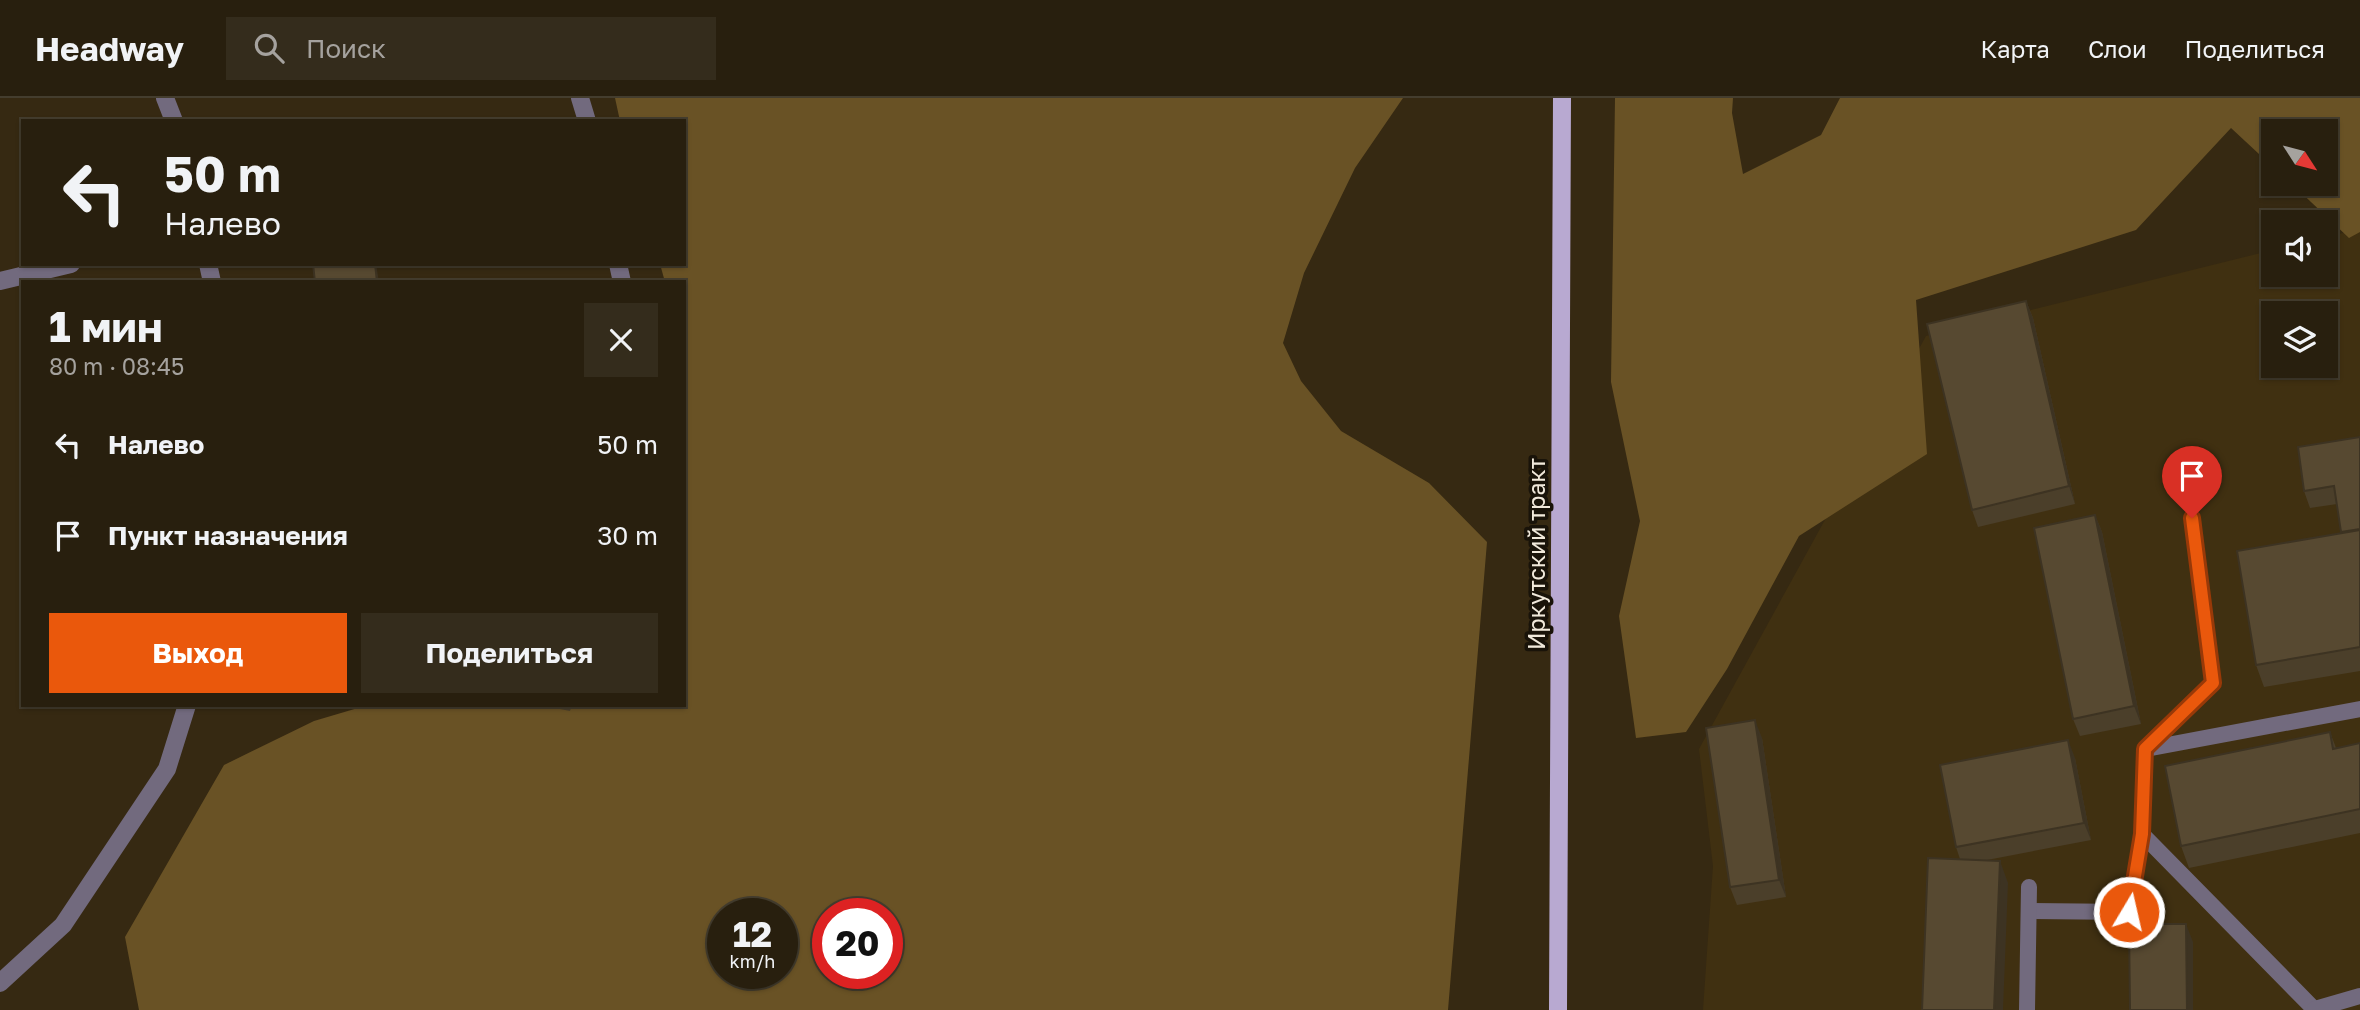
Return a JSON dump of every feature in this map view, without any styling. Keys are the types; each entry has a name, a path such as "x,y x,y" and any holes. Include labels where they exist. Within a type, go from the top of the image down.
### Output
{"main road":[{"name":"Иркутский тракт","path":"1558,1010 1563,98"}],"street":[{"path":"165,98 173,119"},
{"path":"580,98 586,119"},
{"path":"0,281 63,266"},
{"path":"0,983 63,925 167,769 186,707"}],"lane":[{"path":"2029,911 2129,912 2142,834 2145,749 2213,683 2192,518"},
{"path":"2145,749 2360,709"},
{"path":"2142,834 2315,1009 2360,996"},
{"path":"2027,1010 2029,887"}],"shaded area":[{"path":"615,98 1403,98 1355,168 1304,273 1283,343 1301,381 1341,431 1429,483 1487,542 1448,1010 139,1010 125,937 224,765 314,721 361,707 686,707 686,280 664,280 661,266 686,266 686,119 620,119"},
{"path":"1615,98 1733,98 1732,113 1743,174 1821,135 1840,98 2360,98 2360,232 2349,238 2338,228 2338,210 2319,210 2305,196 2338,196 2338,119 2261,119 2261,156 2231,128 2136,230 1916,300 1927,454 1799,536 1727,669 1686,732 1636,738 1619,616 1640,521 1611,382"},
{"path":"2360,229 2360,1010 1703,1010 1713,866 1699,749 1926,336 2261,253 2261,287 2338,287 2338,234"}],"building":[{"path":"313,266 375,266 377,280 315,280"},
{"path":"2026,301 2069,486 1972,510 1927,324"},
{"path":"2360,437 2360,529 2341,532 2334,486 2304,491 2298,447"},
{"path":"2095,515 2134,706 2073,719 2034,528"},
{"path":"2360,530 2360,647 2256,665 2237,551"},
{"path":"1755,720 1779,880 1730,887 1706,728"},
{"path":"2330,732 2333,749 2360,743 2360,809 2181,846 2165,766"},
{"path":"2068,740 2084,823 1956,847 1940,765"},
{"path":"1928,858 2000,861 1994,1010 1922,1010"},
{"path":"2129,924 2186,924 2187,1010 2130,1010"}],"route":[{"path":"2129,912 2142,834 2145,749 2213,683 2192,518"}]}
